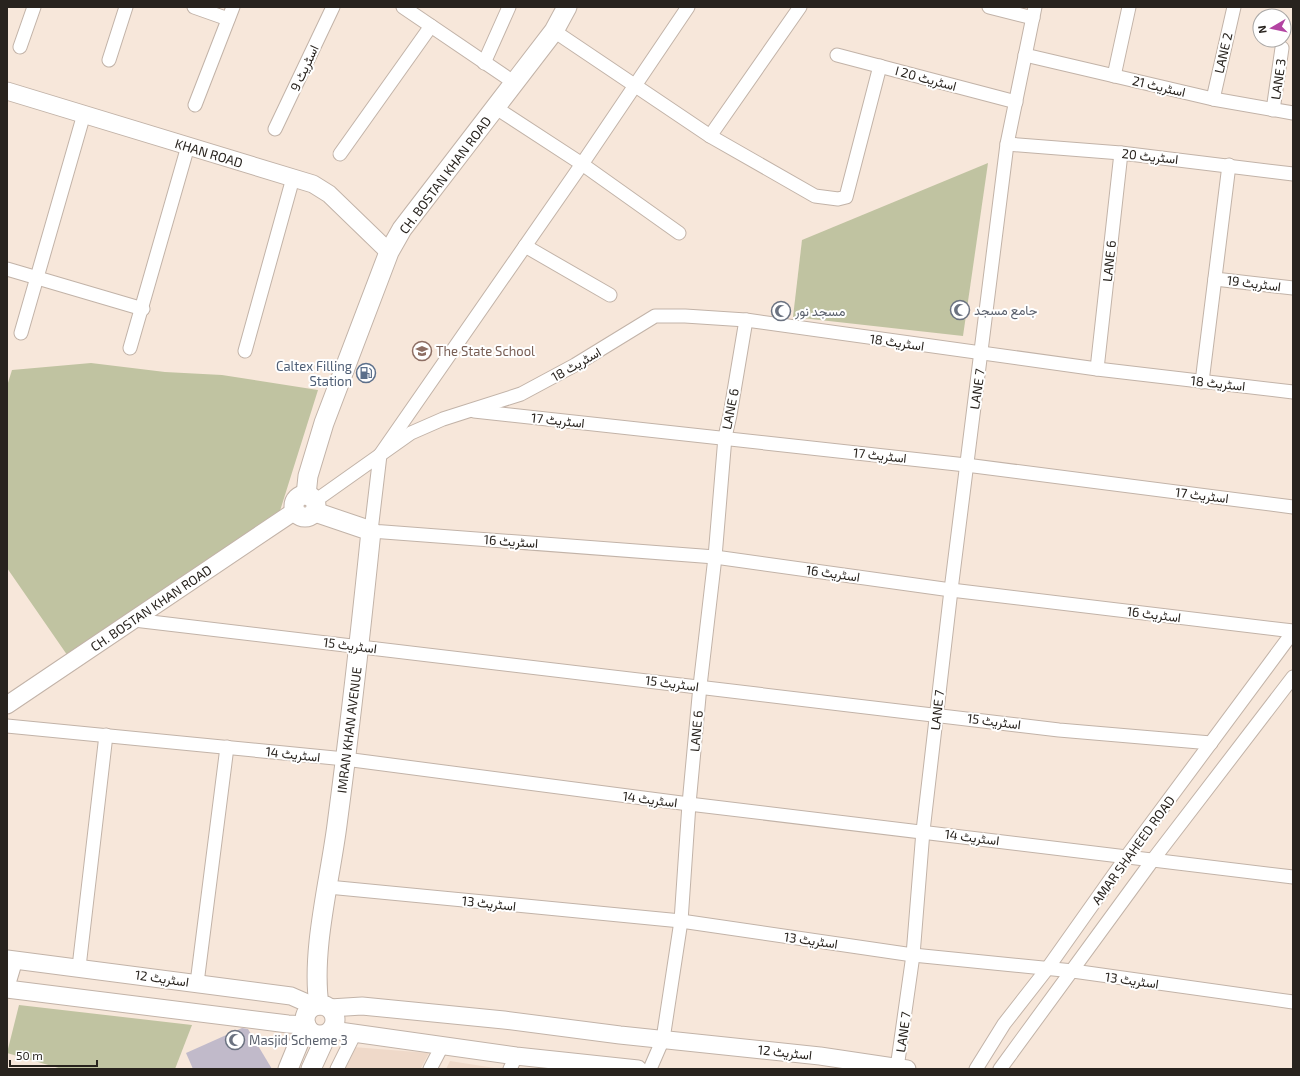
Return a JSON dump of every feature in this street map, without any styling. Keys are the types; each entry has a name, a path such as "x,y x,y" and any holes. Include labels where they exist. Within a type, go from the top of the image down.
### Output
{"main road":[{"name":"CH. BOSTAN KHAN ROAD","path":"312,503 308,476 324,423 390,252 402,229 554,31 567,7"},
{"path":"295,511 299,516 306,518 312,503 372,531"},
{"name":"IMRAN KHAN AVENUE","path":"321,1007 317,977 337,826 372,531"},
{"path":"288,1069 306,1025 307,1012 321,1007 333,1012 336,1021 311,1069"},
{"path":"306,1025 314,1034 330,1032"}],"street":[{"path":"20,47 34,7"},
{"path":"109,60 126,7"},
{"path":"194,7 228,19"},
{"path":"195,105 233,7"},
{"name":"اسٹریٹ 9","path":"275,129 333,7"},
{"path":"405,7 515,83"},
{"path":"484,63 509,7"},
{"path":"380,455 582,164 688,7"},
{"path":"710,136 800,7"},
{"path":"988,7 1034,12"},
{"path":"1114,76 1129,7"},
{"name":"LANE 2","path":"1213,99 1234,7"},
{"name":"LANE 7","path":"902,1068 923,831 966,465 982,353 1007,144 1034,12"},
{"path":"340,154 431,26"},
{"path":"554,31 710,136 815,196 838,199 846,197 880,66"},
{"name":"LANE 3","path":"1273,110 1282,48"},
{"name":"اسٹریٹ 20 ا","path":"837,55 1016,102"},
{"name":"اسٹریٹ 21","path":"1025,55 1213,99 1293,113"},
{"name":"KHAN ROAD","path":"7,91 313,184 329,194 390,252"},
{"path":"496,108 582,164 679,233"},
{"path":"21,333 84,114"},
{"name":"اسٹریٹ 20","path":"1007,144 1121,153 1230,165 1293,174"},
{"path":"130,348 143,309 188,146"},
{"name":"LANE 6","path":"1097,369 1121,153"},
{"path":"1202,382 1230,165"},
{"path":"245,350 293,178"},
{"path":"525,246 610,295"},
{"path":"7,269 143,309"},
{"name":"اسٹریٹ 19","path":"1215,279 1293,288"},
{"name":"اسٹریٹ 18","path":"312,503 411,433 443,419 521,394 575,366 655,316 685,316 746,320 1097,369 1293,392"},
{"name":"LANE 6","path":"650,1069 663,1039 681,921 689,804 700,686 715,557 725,437 746,320"},
{"name":"اسٹریٹ 17","path":"467,411 725,437 966,465 1293,507"},
{"name":"IMRAN KHAN AVENUE","path":"372,531 380,455"},
{"name":"CH. BOSTAN KHAN ROAD","path":"7,705 295,511"},
{"name":"اسٹریٹ 16","path":"372,531 715,557 951,590 1293,631"},
{"name":"اسٹریٹ 15","path":"134,620 937,714 1059,730 1211,743"},
{"name":"AMAR SHAHEED ROAD","path":"976,1069 1004,1024 1047,969 1127,856 1293,631"},
{"name":"AMAR SHAHEED ROAD","path":"1000,1069 1073,971 1152,860 1293,677"},
{"name":"اسٹریٹ 14","path":"7,726 345,759 689,804 923,831 1152,860 1291,874"},
{"path":"78,966 106,735"},
{"path":"197,983 226,747"},
{"name":"اسٹریٹ 13","path":"328,887 681,921 913,955 1073,971 1293,1002"},
{"path":"12,959 7,989 306,1025"},
{"name":"اسٹریٹ 12","path":"12,959 78,966 291,996 321,1007 370,1007 504,1020 620,1036 663,1039 820,1056 902,1068"},
{"path":"330,1032 355,1033 442,1046 513,1063 638,1069"},
{"path":"337,1069 355,1033"},
{"path":"430,1069 442,1046"}],"shaded area":[{"path":"340,1046 429,1053 421,1068 427,1069 329,1069"},
{"path":"450,1061 501,1069 446,1069"}],"green space":[{"path":"988,163 963,336 793,317 802,240"},
{"path":"91,363 165,372 222,375 318,390 279,514 72,662 7,568 7,386 12,370"},
{"path":"19,1005 192,1025 175,1069 62,1069 7,1053"}],"building":[{"name":"Masjid Scheme 3","path":"242,1028 248,1029 272,1069 193,1069 186,1053"}],"place":[{"name":"جامع مسجد","path":"960,310"},
{"name":"مسجد نور","path":"781,311"},
{"name":"The State School","path":"422,351"},
{"name":"Caltex Filling Station","path":"366,373"},
{"name":"Masjid Scheme 3","path":"235,1040"}]}
